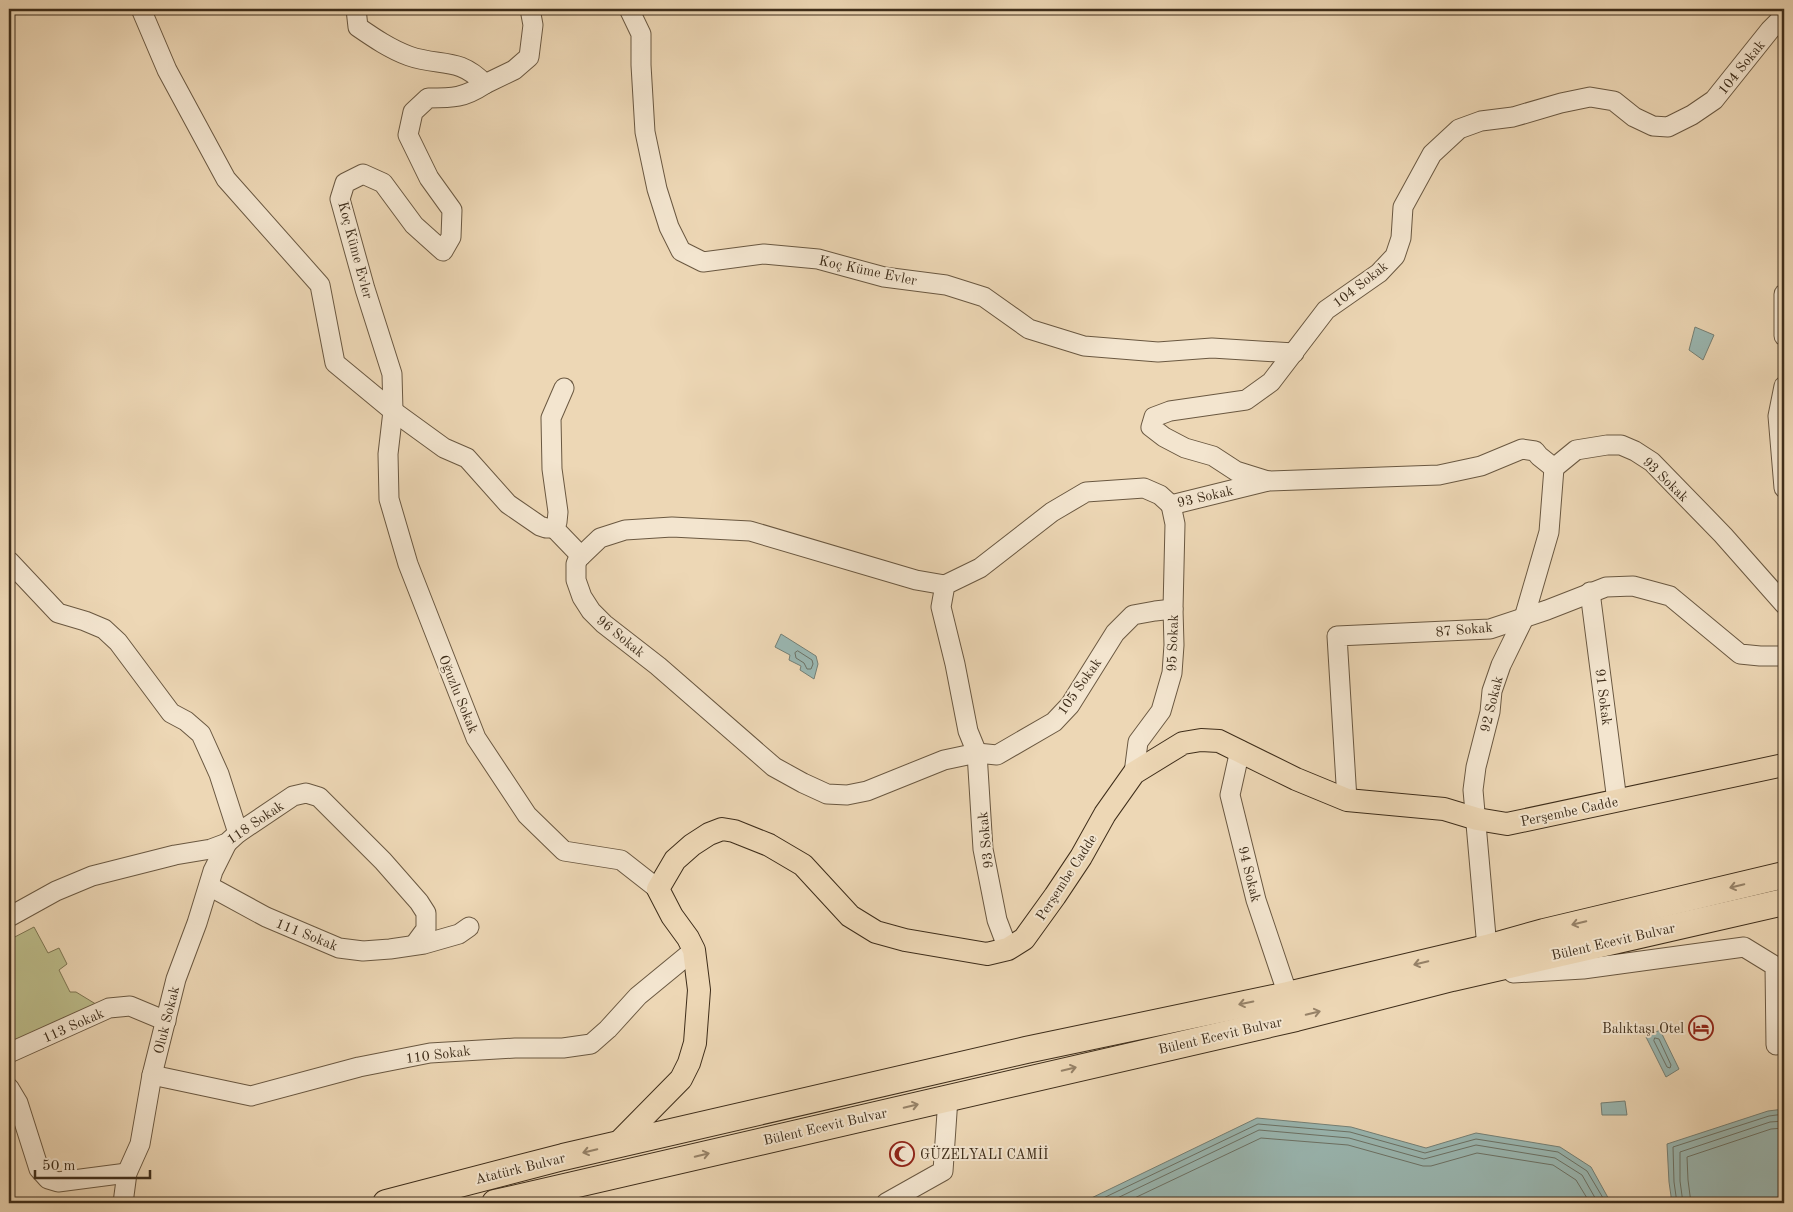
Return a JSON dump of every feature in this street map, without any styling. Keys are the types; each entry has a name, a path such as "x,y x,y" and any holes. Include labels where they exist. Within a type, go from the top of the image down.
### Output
{"highway":[{"name":"Bülent Ecevit Bulvar","path":"655,1136 1026,1050 1288,995 1784,875"},
{"name":"Bülent Ecevit Bulvar","path":"654,1166 1296,1018 1452,978 1784,902"},
{"name":"Atatürk Bulvar","path":"386,1203 655,1136"},
{"name":"Atatürk Bulvar","path":"495,1203 654,1166"}],"main road":[{"name":"Perşembe Cadde","path":"658,889 675,860 692,845 709,834 722,829 734,831 769,845 803,865 850,916 876,932 905,940 987,954 1008,949 1024,939 1081,857 1105,814 1134,773 1183,743 1201,740 1220,741 1296,779 1347,800 1444,810 1508,824 1784,765"},
{"path":"616,1145 681,1079 689,1063 695,1043 699,990 694,950 672,916 658,889"}],"street":[{"path":"141,9 167,70 226,179 320,285 335,363 393,412 444,448 467,458 508,504 540,526 554,528 581,556 600,538 625,530 672,527 750,531 916,580 945,585"},
{"path":"356,9 358,27 385,45 410,57 456,64 475,74 485,84"},
{"name":"Koç Küme Evler","path":"393,412 392,374 365,289 340,199 344,183 363,174 383,183 414,225 443,251 451,237 452,210 429,178 408,135 413,112 428,98 449,98 470,94 485,84 514,70 529,57 533,25 530,9"},
{"name":"Koç Küme Evler","path":"629,9 641,34 645,132 657,188 669,226 681,251 703,262 764,254 818,259 884,277 946,285 984,297 1028,329 1084,346 1158,352 1212,348 1294,353"},
{"name":"104 Sokak","path":"1268,481 1236,471 1213,456 1185,448 1151,427 1154,417 1170,411 1246,400 1271,382 1326,310 1379,273 1395,256 1401,238 1403,207 1432,154 1459,129 1481,121 1513,117 1561,103 1590,98 1614,101 1634,117 1653,126 1668,127 1692,115 1714,100 1770,30 1784,16"},
{"path":"1784,294 1784,336"},
{"path":"1784,386 1778,416 1784,488"},
{"path":"554,528 558,512 552,469 551,418 564,388"},
{"name":"Oğuzlu Sokak","path":"393,412 388,454 389,500 408,564 476,738 527,815 564,851 621,860 658,889"},
{"name":"93 Sokak","path":"1008,949 997,920 983,849 977,752 968,731 955,664 941,607 945,585 980,568 1052,512 1086,492 1144,488 1160,495 1172,505 1268,481 1439,475 1481,466 1522,449 1535,451 1554,468 1576,450 1602,445 1621,445 1652,462 1723,535 1784,604"},
{"name":"92 Sokak","path":"1487,948 1474,790 1476,767 1490,712 1492,691 1501,665 1524,618 1549,532 1554,468"},
{"name":"95 Sokak","path":"1134,773 1138,742 1161,712 1172,674 1175,524 1172,505"},
{"name":"96 Sokak","path":"581,556 576,564 576,580 582,597 604,624 658,666 774,767 803,783 827,794 847,795 867,790 944,760 977,752"},
{"path":"9,561 58,613 104,629 118,642 171,713 186,721 201,734 219,774 232,838"},
{"name":"87 Sokak","path":"1347,800 1337,636 1490,629 1606,587 1633,586 1670,596 1740,654 1784,656"},
{"name":"91 Sokak","path":"1590,592 1617,801"},
{"name":"105 Sokak","path":"977,752 997,755 1054,722 1070,705 1114,633 1133,615 1155,610 1173,609"},
{"name":"94 Sokak","path":"1240,750 1230,795 1256,900 1288,995"},
{"name":"118 Sokak","path":"9,917 56,891 92,876 175,855 211,849 232,838 293,796 306,793 319,796 420,902 426,913 426,930 415,944"},
{"name":"Oluk Sokak","path":"123,1203 127,1173 140,1144 152,1075 176,979 213,871 232,838"},
{"name":"111 Sokak","path":"209,886 266,917 339,948 363,951 390,950 459,934 469,927"},
{"path":"1452,978 1583,968 1744,947 1775,966 1776,1044"},
{"name":"110 Sokak","path":"152,1075 251,1096 359,1067 430,1053 515,1048 563,1048 591,1044 608,1029 638,996 694,950"},
{"name":"113 Sokak","path":"9,1054 109,1008 130,1006 166,1022"},
{"path":"886,1203 943,1171 948,1098"},
{"path":"12,1099 39,1169 48,1179 58,1182 127,1173"}],"green space":[{"path":"34,927 48,953 59,948 67,964 59,970 70,992 76,992 99,1006 14,1041 9,1040 9,940"}],"water":[{"path":"1695,327 1714,335 1703,360 1689,350"},
{"path":"781,634 816,656 818,664 814,679 800,670 801,666 789,660 790,655 775,647"},
{"path":"1660,1030 1679,1069 1666,1077 1646,1037"},
{"path":"1625,1101 1627,1115 1602,1115 1601,1103"},
{"path":"1784,1109 1784,1203 1672,1203 1667,1144 1768,1111"},
{"path":"1257,1118 1351,1127 1426,1148 1476,1133 1560,1147 1591,1167 1611,1203 1081,1203"}],"place":[{"name":"Balıktaşı Otel","path":"1701,1028"},
{"name":"GÜZELYALI CAMİİ","path":"902,1154"}]}
